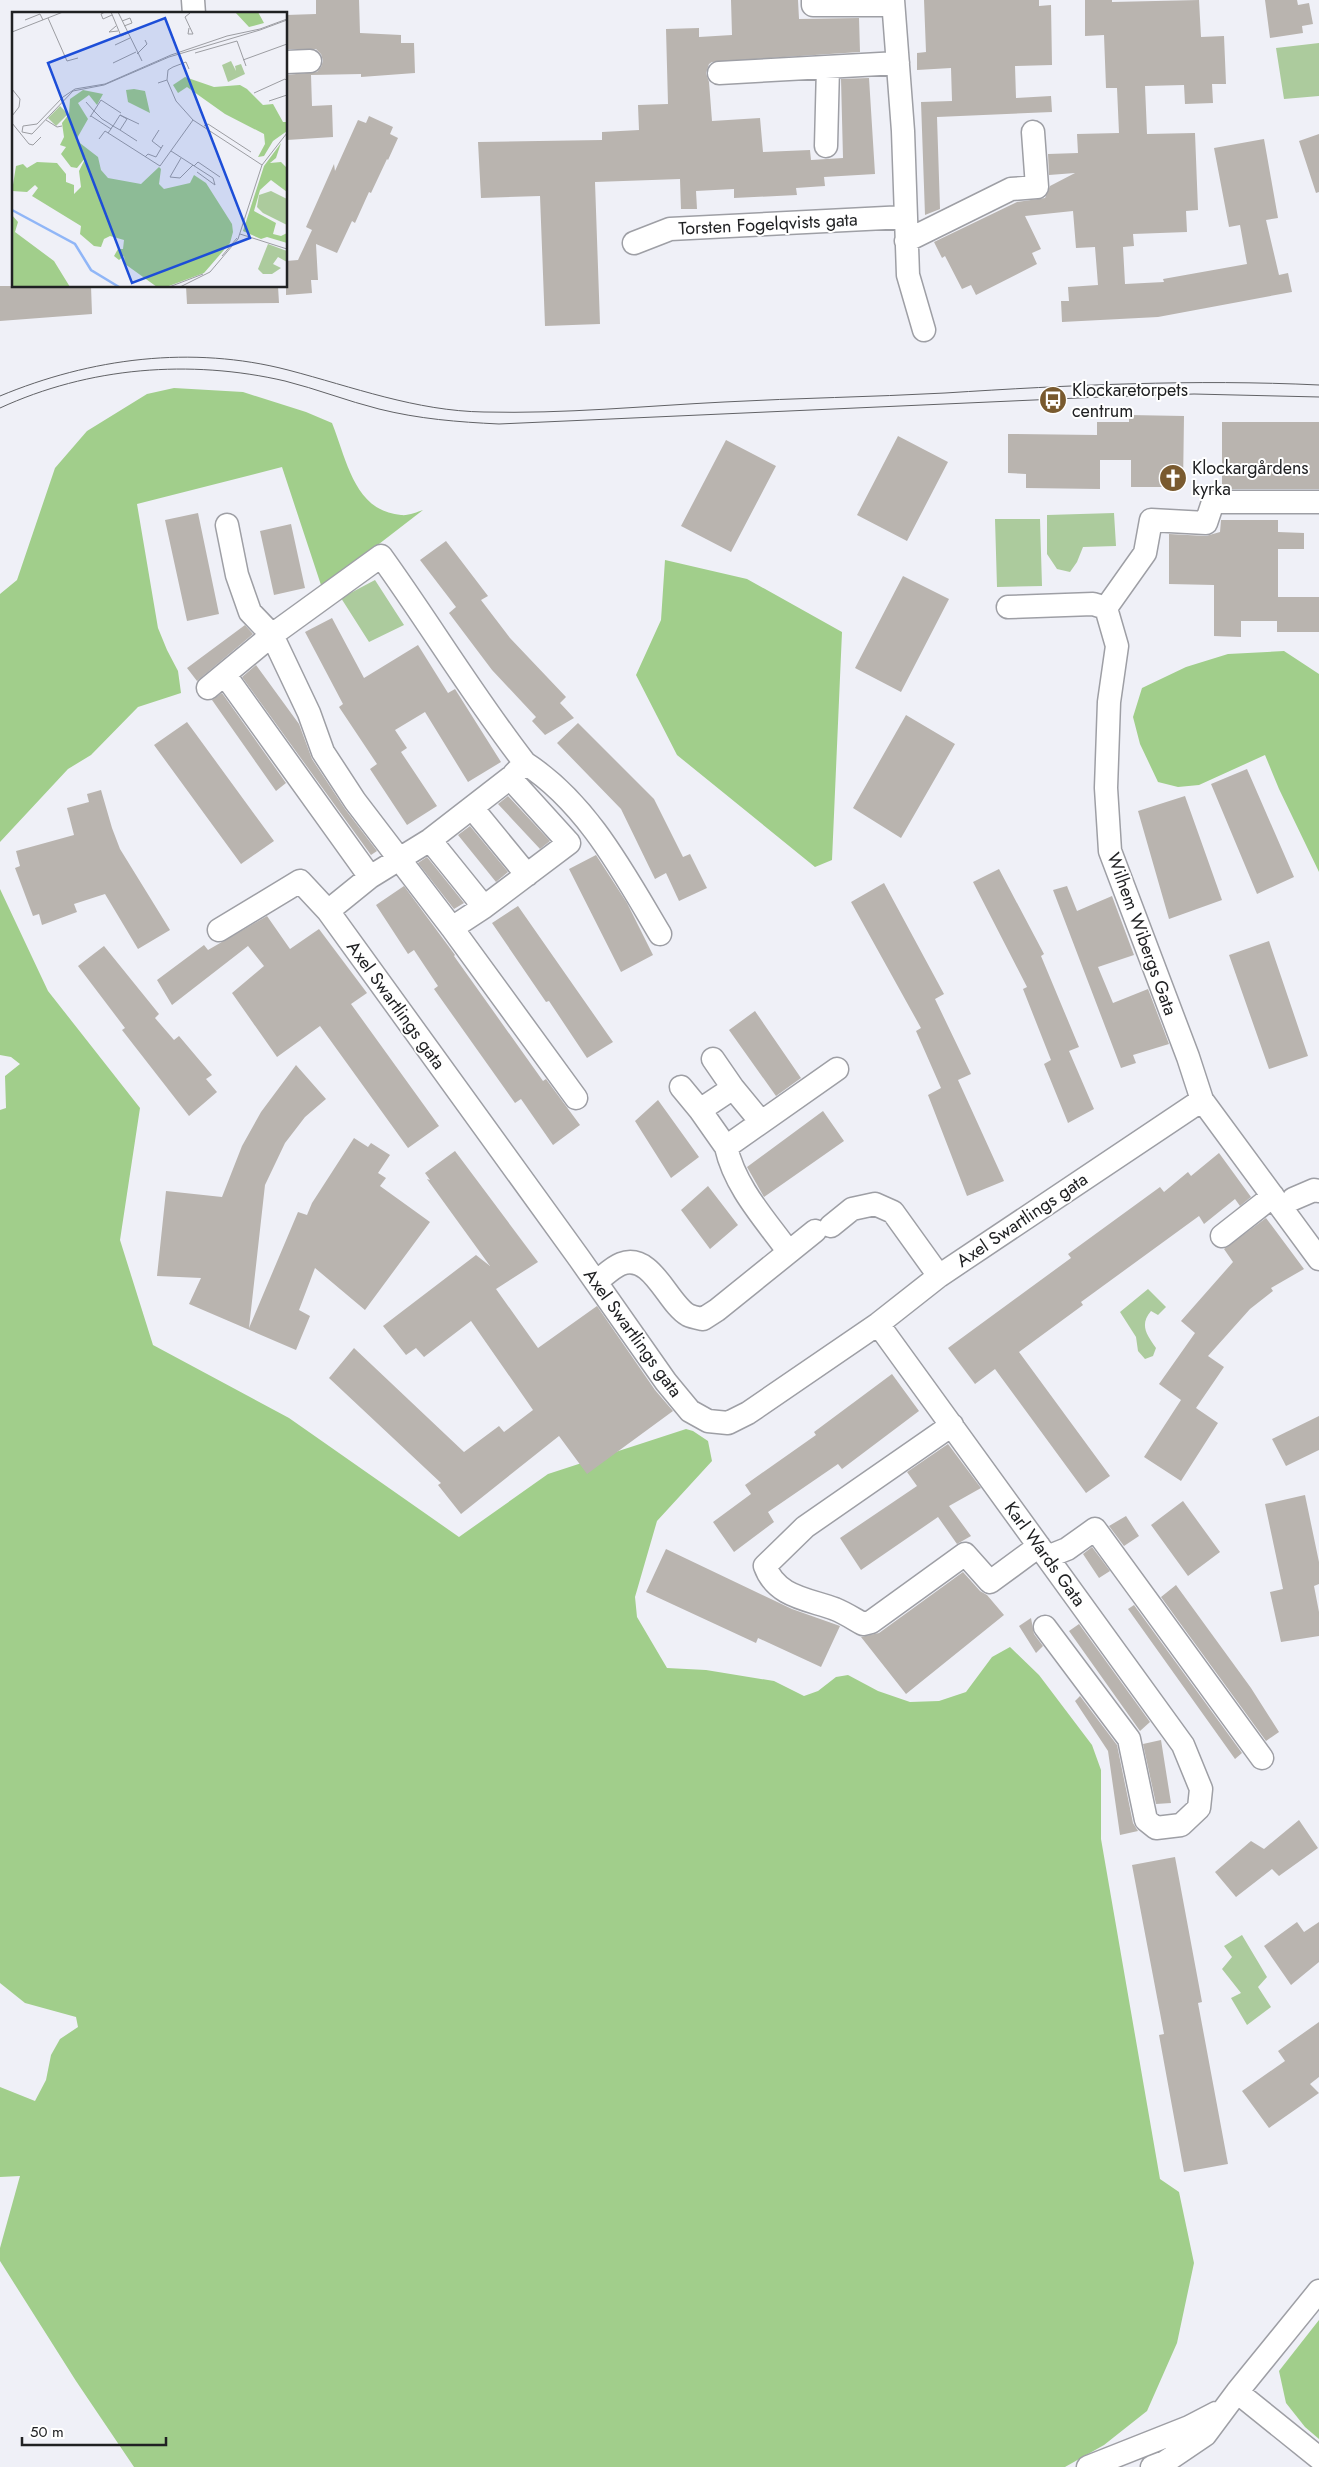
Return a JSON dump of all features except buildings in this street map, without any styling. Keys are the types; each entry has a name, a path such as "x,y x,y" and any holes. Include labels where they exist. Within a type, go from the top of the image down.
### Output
{"street":[{"path":"813,0 813,5 893,3 904,131 908,274 924,330"},
{"path":"288,62 310,61"},
{"path":"719,73 898,63"},
{"path":"826,146 828,67"},
{"path":"906,241 1011,189 1037,187 1033,132"},
{"name":"Torsten Fogelqvists gata","path":"634,243 670,229 905,217"},
{"path":"1008,607 1093,604 1106,608 1145,553 1151,520 1206,523 1213,502 1319,502"},
{"path":"228,525 237,575 250,612 272,636 309,713 323,752 355,801 400,858 576,1098"},
{"path":"370,877 217,681 272,636 381,556 414,602 468,686 518,770 569,843 484,907 452,928"},
{"name":"Wilhem Wibergs Gata","path":"1106,608 1117,646 1109,702 1106,788 1110,851 1188,1056 1202,1100 1283,1198 1319,1259"},
{"path":"328,911 370,877 430,840 472,809 518,770"},
{"path":"518,770 546,776 591,825 608,847 660,934"},
{"path":"472,809 528,875"},
{"path":"430,840 484,907"},
{"name":"Axel Swartlings gata","path":"219,930 300,881 328,911 666,1382 690,1411 708,1421 728,1423 748,1413 878,1324 939,1276 1202,1100"},
{"path":"713,1059 733,1088 761,1122"},
{"path":"726,1147 837,1069"},
{"path":"681,1088 700,1110 726,1147 731,1167 743,1188 788,1251"},
{"path":"700,1110 733,1088"},
{"path":"1222,1236 1283,1198 1319,1190"},
{"path":"596,1282 620,1264 636,1263 648,1270 674,1304 688,1315 703,1318 717,1310 788,1251 852,1209 875,1204 893,1212 939,1276"},
{"name":"Karl Wards Gata","path":"878,1324 1183,1745 1201,1789 1199,1808 1181,1825 1156,1828 1146,1820 1129,1739 1045,1627"},
{"path":"952,1425 805,1527 765,1566 769,1578 780,1588 797,1597 836,1610 863,1624 871,1622 965,1554 990,1582 1043,1551 1067,1549 1095,1528 1262,1758"},
{"path":"1152,2467 1165,2462 1205,2436 1230,2401 1319,2291"},
{"path":"1230,2401 1319,2458"},
{"path":"1088,2467 1189,2427 1230,2401"}],"green space":[{"path":"1319,43 1319,96 1284,99 1276,48"},
{"path":"174,388 243,392 306,412 332,423 354,481 362,494 372,504 385,511 401,515 423,510 322,588 282,467 137,504 158,628 178,671 181,693 138,707 91,755 68,769 0,842 0,594 17,580 55,468 87,431 147,394"},
{"path":"1114,513 1116,546 1083,547 1077,562 1070,572 1057,569 1047,554 1047,515"},
{"path":"995,519 1040,519 1042,586 997,587"},
{"path":"665,560 747,579 842,632 832,860 815,867 677,755 636,675 661,620"},
{"path":"375,580 404,625 369,642 341,598"},
{"path":"1284,651 1319,674 1319,872 1279,789 1265,755 1199,785 1178,787 1158,782 1140,744 1133,717 1142,688 1186,667 1228,654"},
{"path":"0,889 48,991 140,1108 120,1240 153,1345 289,1418 459,1537 548,1474 686,1429 693,1431 708,1441 712,1461 657,1521 635,1597 637,1617 667,1668 706,1670 774,1681 804,1696 818,1691 836,1677 848,1675 878,1691 910,1702 939,1701 966,1692 992,1657 1010,1647 1039,1675 1092,1745 1101,1770 1101,1839 1160,2179 1179,2192 1194,2263 1177,2343 1147,2411 1104,2445 1065,2467 134,2467 76,2381 0,2261 0,2248 20,2176 0,2177 0,2087 35,2101 46,2080 51,2055 60,2039 78,2027 76,2017 25,2003 0,1983 0,1110 6,1108 5,1076 20,1064 11,1057 0,1055"},
{"path":"1148,1289 1166,1307 1158,1315 1151,1311 1147,1316 1145,1325 1147,1334 1156,1348 1153,1356 1145,1359 1138,1351 1136,1337 1120,1312"},
{"path":"1242,1935 1267,1977 1258,1987 1271,2007 1247,2025 1231,1998 1241,1993 1222,1969 1232,1957 1224,1946"},
{"path":"1319,2320 1319,2439 1305,2427 1286,2403 1279,2371"}],"tram line":[{"path":"0,396 70,372 106,364 142,359 179,357 252,362 409,403 459,411 484,412 574,411 1132,384 1272,383 1319,385"},
{"path":"0,408 34,394 69,383 140,371 177,369 249,374 285,381 367,406 394,412 439,419 499,424 1101,397 1194,394 1319,397"}],"place":[{"name":"Klockaretorpets centrum","path":"1053,400"},
{"name":"Klockargårdens kyrka","path":"1173,478"}]}
